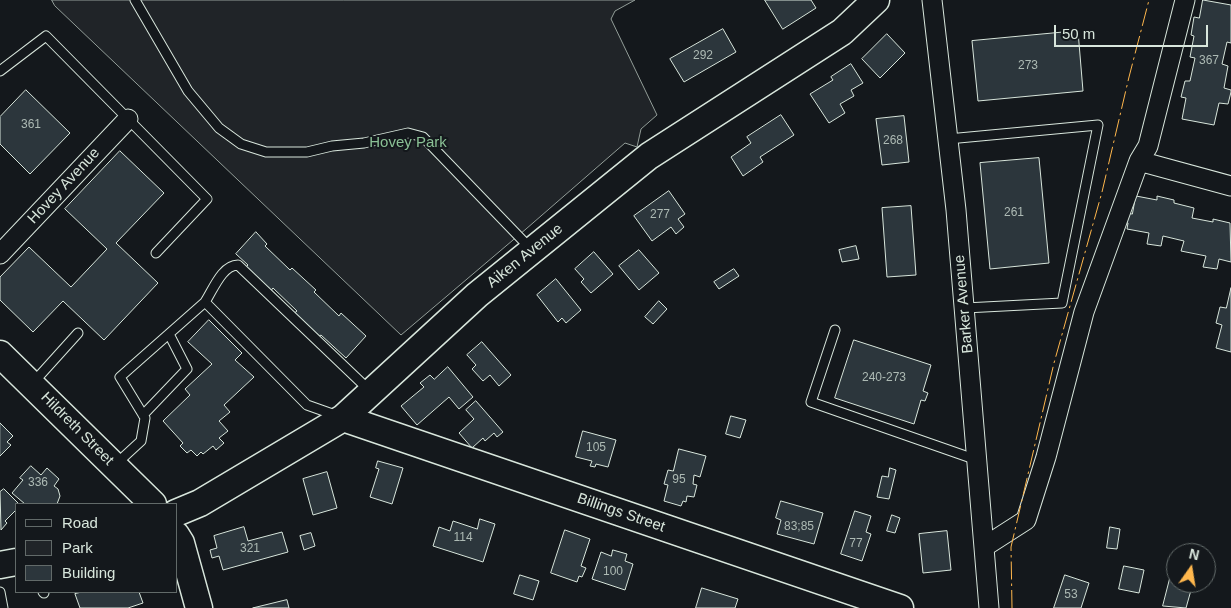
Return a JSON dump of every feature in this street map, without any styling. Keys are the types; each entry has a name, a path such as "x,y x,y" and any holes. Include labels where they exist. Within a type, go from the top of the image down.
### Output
{"street":[{"name":"Aiken Avenue","path":"178,512 200,503 343,418 477,295 649,156 842,32 876,0"},
{"name":"Barker Avenue","path":"932,0 948,138 964,308 989,608"},
{"path":"984,547 1026,520 1046,457 1084,312 1138,160 1148,146 1184,0"},
{"name":"Hovey Avenue","path":"0,254 128,119"},
{"path":"1138,160 1231,186"},
{"name":"Hildreth Street","path":"0,354 152,503"},
{"name":"Billings Street","path":"343,418 900,608"},
{"path":"178,538 199,608"},
{"path":"0,565 15,562"}],"lane":[{"path":"135,0 188,91 219,128 241,144 266,152 307,152 332,146 364,143 408,134 423,137 532,250"},
{"path":"0,71 46,36 207,199 156,253"},
{"path":"948,138 1098,125 1062,303 964,308"},
{"path":"114,466 141,441 145,418 120,377 206,302 226,269 232,265 238,265 370,392"},
{"path":"206,302 307,405 343,418"},
{"path":"835,330 811,402 977,460"},
{"path":"32,384 78,332"},
{"path":"143,415 187,369 169,334"},
{"path":"0,592 3,608"}],"green space":[{"name":"Hovey Park","path":"52,0 635,0 615,11 611,19 657,115 641,129 637,147 625,143 401,335 55,6"}],"building":[{"path":"765,0 811,0 816,8 783,29"},
{"path":"1203,0 1231,5 1231,43 1227,42 1222,64 1228,66 1224,88 1231,90 1231,92 1228,104 1219,103 1214,125 1182,119 1186,98 1181,97 1185,81 1190,81 1195,58 1190,57 1194,36 1191,35 1194,17 1199,18"},
{"path":"723,29 736,52 684,82 670,59"},
{"path":"1078,31 1083,91 978,101 972,41"},
{"path":"887,34 905,53 880,78 862,59"},
{"path":"851,64 863,83 851,90 854,96 840,104 845,113 829,123 810,94 833,80 831,77"},
{"path":"26,90 70,133 30,174 0,144 0,117"},
{"path":"781,115 794,135 760,157 763,162 743,176 731,157 751,143 747,137"},
{"path":"904,116 909,162 882,165 876,119"},
{"path":"120,151 164,193 116,243 158,283 104,340 63,301 33,332 0,300 0,277 29,247 71,287 107,249 65,209"},
{"path":"1039,158 1049,263 990,269 980,163"},
{"path":"669,191 685,214 678,219 684,227 676,234 671,227 652,241 634,216"},
{"path":"1136,196 1157,200 1157,196 1174,200 1174,203 1194,208 1192,218 1213,222 1213,219 1230,223 1231,262 1219,259 1217,269 1203,267 1206,256 1181,251 1184,241 1163,236 1161,246 1147,244 1149,233 1127,229 1128,223 1125,222 1127,213 1132,214"},
{"path":"911,206 916,275 887,277 882,208"},
{"path":"256,232 267,244 265,246 290,270 292,268 316,290 314,292 339,316 341,313 366,336 346,358 321,335 318,337 293,314 297,311 273,288 270,292 245,268 248,265 236,254"},
{"path":"856,246 859,259 842,262 839,250"},
{"path":"639,250 659,273 639,290 619,266"},
{"path":"594,252 613,274 591,293 581,282 584,279 575,269"},
{"path":"734,269 739,276 719,289 714,282"},
{"path":"556,279 581,310 566,323 562,318 558,322 537,295"},
{"path":"1231,288 1231,352 1216,348 1222,325 1216,323 1220,307 1226,308"},
{"path":"659,301 667,309 653,324 645,317"},
{"path":"209,320 242,353 235,360 254,377 224,405 230,412 219,421 228,431 219,438 224,443 216,450 213,446 197,456 191,450 187,453 180,446 183,443 163,421 190,395 185,389 212,364 188,342"},
{"path":"854,340 931,365 923,391 928,393 925,401 921,400 914,424 835,398"},
{"path":"482,342 511,375 499,386 490,375 483,381 472,369 476,365 467,355"},
{"path":"448,367 473,397 459,409 449,397 417,425 401,406 424,387 420,383 430,375 434,379"},
{"path":"476,401 503,432 497,437 494,433 485,441 483,438 472,448 459,433 474,419 466,410"},
{"path":"731,416 746,420 740,438 726,434"},
{"path":"0,423 13,436 7,442 11,445 0,456"},
{"path":"583,431 616,440 608,467 596,464 595,467 590,466 592,461 576,457"},
{"path":"679,449 706,456 700,477 694,475 693,484 697,485 694,497 687,496 686,502 683,501 681,506 664,501 668,485 664,484 668,470 673,471"},
{"path":"378,461 403,468 392,504 370,497 379,469 376,468"},
{"path":"31,466 41,475 47,468 59,479 54,486 58,489 60,496 57,503 24,503 12,493 23,480 20,478"},
{"path":"890,468 896,470 889,499 877,497 882,476 888,477"},
{"path":"327,472 337,508 313,515 303,479"},
{"path":"4,489 18,503 15,503 15,511 5,521 7,523 1,530 0,492"},
{"path":"781,501 823,513 814,544 777,534 781,520 776,518"},
{"path":"855,511 871,516 866,532 871,534 862,561 841,554"},
{"path":"892,515 900,518 895,533 887,531"},
{"path":"480,519 495,524 483,562 433,546 439,527 450,531 453,521 477,529"},
{"path":"244,527 248,541 282,532 288,552 223,570 219,556 212,558 210,550 217,548 214,536"},
{"path":"1110,527 1120,529 1117,549 1107,548"},
{"path":"565,530 590,539 581,566 586,568 582,577 579,576 577,582 551,573"},
{"path":"947,531 951,570 923,573 919,534"},
{"path":"311,533 315,546 304,550 300,536"},
{"path":"613,550 627,554 625,561 633,564 625,590 592,579 601,552 611,556"},
{"path":"1124,566 1144,570 1139,593 1119,589"},
{"path":"520,575 539,581 533,600 514,594"},
{"path":"1065,575 1089,583 1081,608 1054,608"},
{"path":"702,588 738,599 735,608 696,608"},
{"path":"139,593 143,603 128,608 80,608 75,594"},
{"path":"1166,593 1190,593 1186,608 1163,606"},
{"path":"287,600 289,608 253,608"}],"power":[{"path":"1012,608 1011,547 1054,363 1102,192 1149,0"}]}
